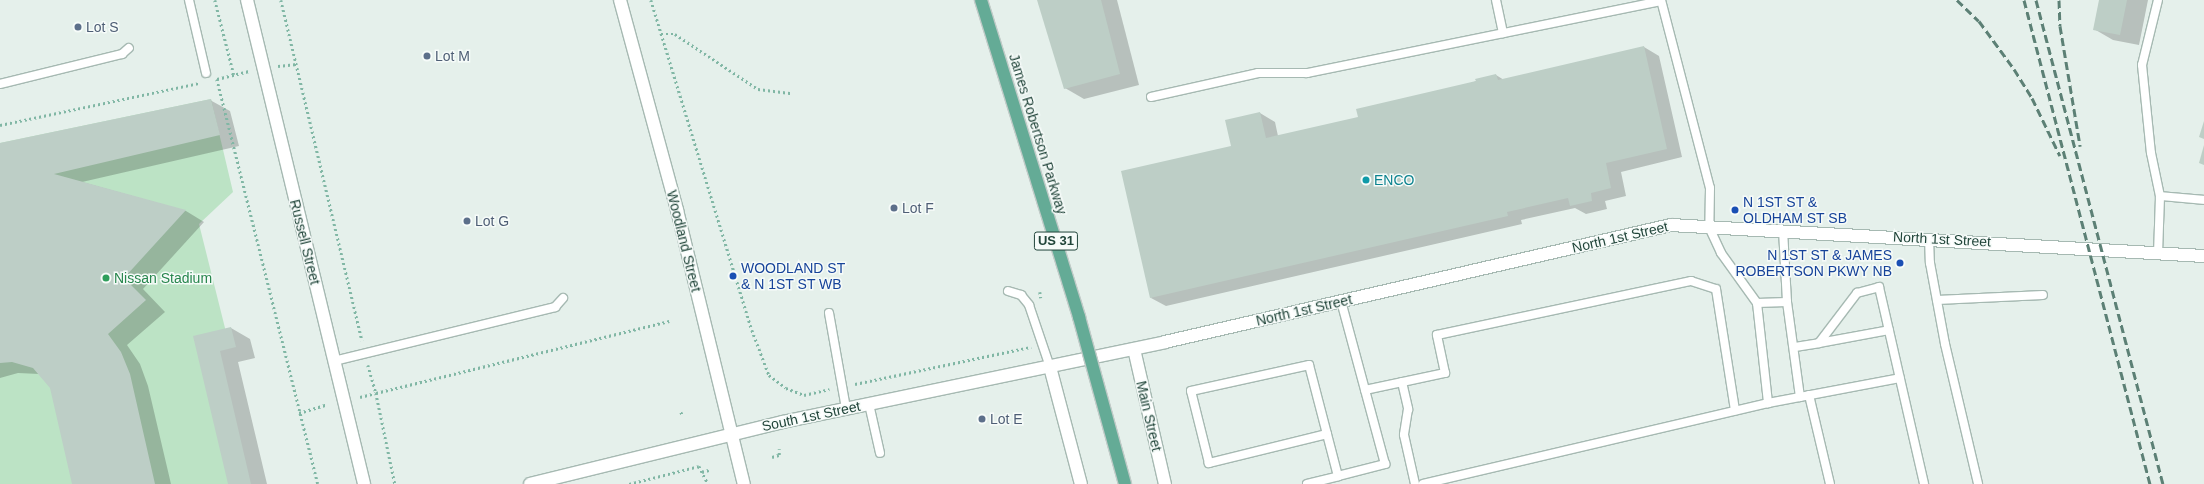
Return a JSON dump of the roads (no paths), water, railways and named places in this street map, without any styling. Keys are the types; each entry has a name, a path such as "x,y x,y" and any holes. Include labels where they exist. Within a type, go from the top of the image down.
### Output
{"main road":[{"name":"James Robertson Parkway","path":"981,0 1079,317 1125,484"}],"street":[{"name":"Russell Street","path":"247,0 364,484"},
{"name":"Woodland Street","path":"620,0 677,210 744,484"},
{"name":"North 1st Street","path":"1095,357 1671,225 1929,238 2204,256"},
{"name":"Main Street","path":"1134,349 1165,484"},
{"name":"South 1st Street","path":"530,484 732,434 846,408 1095,357"},
{"path":"1050,367 1081,484"}],"lane":[{"path":"189,0 208,77"},
{"path":"1496,0 1503,33"},
{"path":"1152,97 1258,73 1307,73 1661,0 1710,188 1709,227 1721,253 1757,303 1768,403"},
{"path":"2158,0 2142,65 2150,153 2160,196 2158,254"},
{"path":"0,84 122,54 129,48"},
{"path":"2160,196 2204,200"},
{"path":"1783,230 1788,302 1800,397"},
{"path":"1929,238 1930,263 1937,300 1978,484"},
{"path":"1365,390 1445,373 1437,335 1691,282 1716,289 1735,411"},
{"path":"1818,343 1857,293 1879,287 1924,484"},
{"path":"1008,291 1021,296 1029,305 1041,345 1050,367"},
{"path":"1937,300 2043,295"},
{"path":"334,361 556,308 563,298"},
{"path":"1307,484 1385,464 1341,301"},
{"path":"1757,303 1788,302"},
{"path":"829,313 846,408"},
{"path":"1794,347 1889,330"},
{"path":"1327,434 1209,463 1191,391 1309,365 1338,476"},
{"path":"1423,484 1768,403 1900,378"},
{"path":"1402,382 1408,409 1404,435 1415,484"},
{"path":"1809,395 1830,484"},
{"path":"869,404 880,453"}],"railway":[{"path":"1957,0 1979,21 2014,69 2032,98 2060,156"},
{"path":"2024,0 2150,484"},
{"path":"2036,0 2163,484"},
{"path":"2059,0 2060,26 2080,146"}],"place":[{"name":"Lot S","path":"78,27"},
{"name":"Lot M","path":"427,56"},
{"name":"ENCO","path":"1366,180"},
{"name":"Lot F","path":"894,208"},
{"name":"N 1ST ST & OLDHAM ST SB","path":"1735,210"},
{"name":"Lot G","path":"467,221"},
{"name":"N 1ST ST & JAMES ROBERTSON PKWY NB","path":"1900,263"},
{"name":"WOODLAND ST & N 1ST ST WB","path":"733,276"},
{"name":"Nissan Stadium","path":"106,278"},
{"name":"Lot E","path":"982,419"}]}
